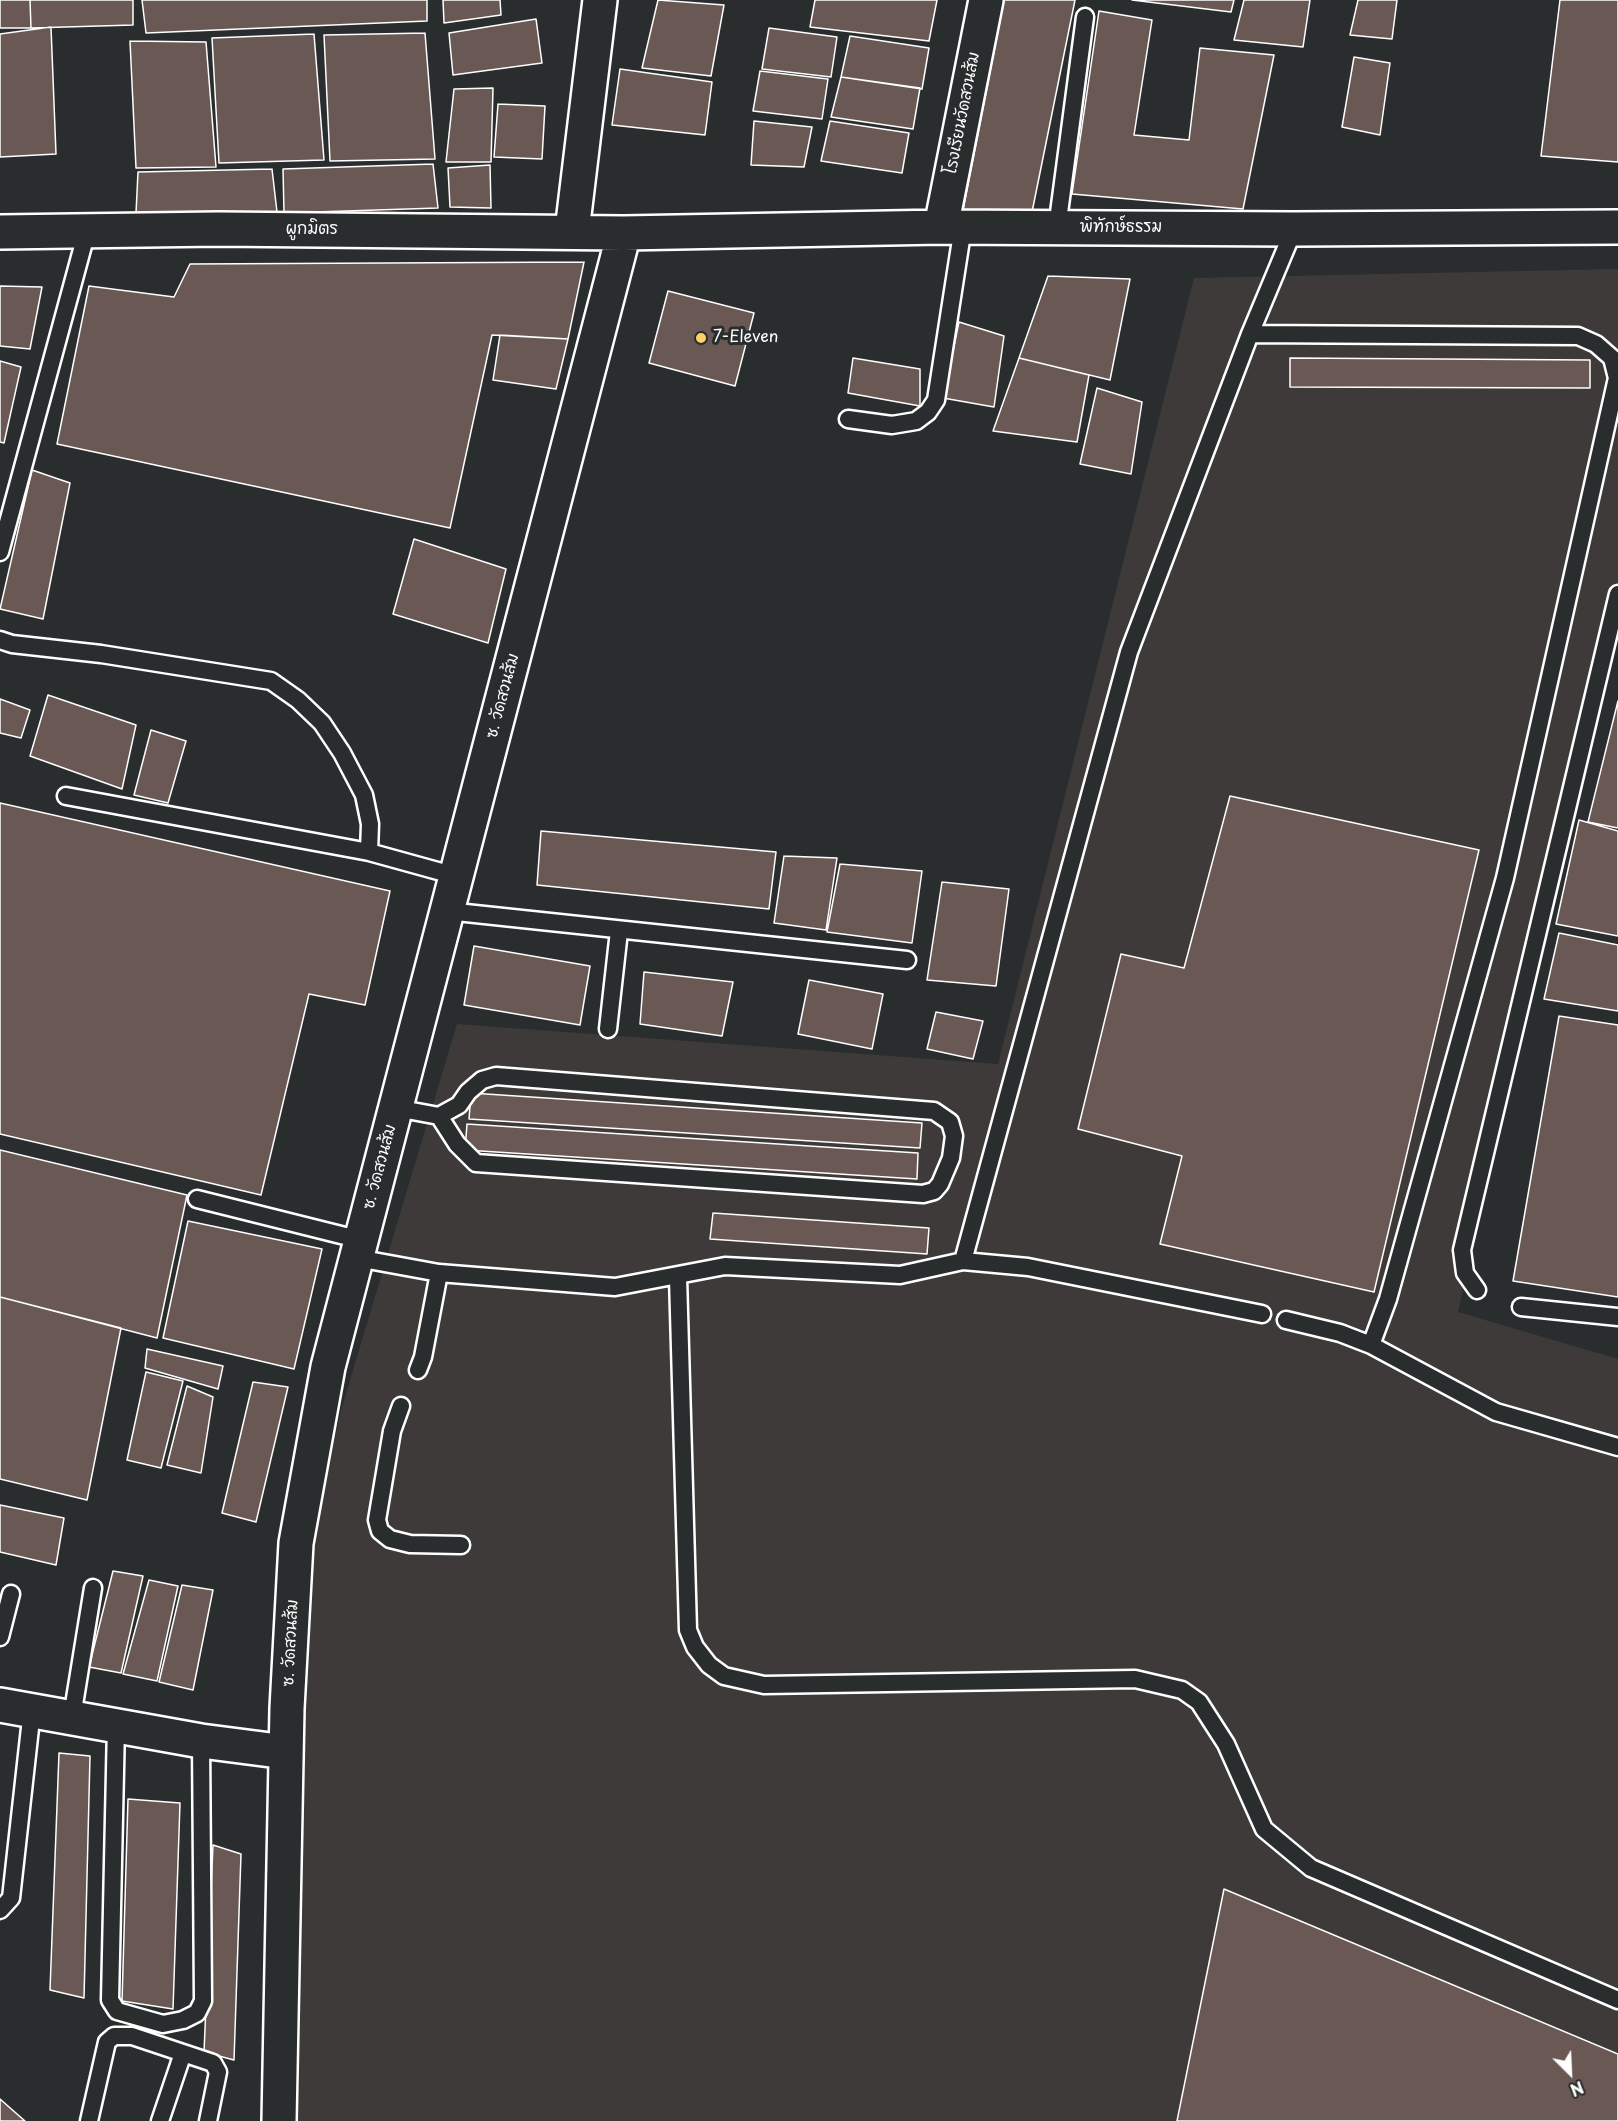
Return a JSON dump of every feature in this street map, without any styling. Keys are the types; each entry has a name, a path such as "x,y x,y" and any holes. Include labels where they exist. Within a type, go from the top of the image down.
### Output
{"street":[{"path":"572,231 600,0"},
{"name":"โรงเรียนวัดสวนส้ม","path":"952,227 986,0"},
{"name":"พิทักษ์ธรรม","path":"624,233 952,227 1618,228"},
{"name":"ผูกมิตร","path":"0,232 572,231 624,233"},
{"name":"ซ. วัดสวนส้ม","path":"279,2121 286,1752 296,1543 328,1367 624,233"},
{"path":"0,1704 201,1741 286,1752"}],"lane":[{"path":"1057,228 1085,17"},
{"path":"848,419 892,425 915,421 928,412 936,400 952,227"},
{"path":"963,1261 1129,652 1250,334 1294,229"},
{"path":"0,552 87,231"},
{"path":"1250,334 1578,336 1596,344 1612,358 1617,378 1505,878 1388,1299 1371,1345"},
{"path":"1477,1290 1465,1273 1462,1250 1618,594"},
{"path":"0,640 12,644 101,654 271,681 322,723 342,753 364,795 370,824 369,852"},
{"path":"66,796 369,852 456,876"},
{"path":"447,911 907,960"},
{"path":"608,1029 619,931"},
{"path":"396,1108 439,1116 459,1105 468,1092 482,1080 496,1076 934,1111 950,1122 954,1136 951,1158 945,1176 934,1191 923,1194 476,1163 457,1144 439,1116"},
{"path":"197,1199 439,1273 615,1287 678,1277 726,1266 900,1275 963,1261 1028,1267 1262,1314"},
{"path":"418,1370 423,1358 439,1273"},
{"path":"678,1277 688,1630 695,1647 709,1665 724,1676 764,1685 1135,1679 1182,1690 1198,1702 1226,1744 1264,1829 1311,1869 1618,2000"},
{"path":"1521,1307 1618,1317"},
{"path":"1286,1320 1340,1333 1371,1345 1496,1412 1618,1447"},
{"path":"401,1406 390,1442 377,1520 380,1531 390,1539 410,1544 461,1545"},
{"path":"72,1717 93,1588"},
{"path":"0,1637 11,1594"},
{"path":"0,1910 11,1898 32,1710"},
{"path":"116,1725 110,2000 117,2011 163,2024 183,2020 197,2013 203,2001 201,1741"},
{"path":"89,2121 107,2042 114,2036 132,2036 213,2063 218,2072 208,2121"},
{"path":"160,2121 183,2053"}],"shaded area":[{"path":"1618,269 1618,585 1458,1312 1618,1359 1618,2121 292,2121 299,1604 341,1410 457,1024 998,1064 1194,278"}],"building":[{"path":"0,0 30,0 31,28 0,28"},
{"path":"30,0 133,0 133,25 31,28"},
{"path":"142,0 427,0 427,21 146,33"},
{"path":"443,0 500,0 501,15 444,23"},
{"path":"658,0 724,5 711,76 642,68"},
{"path":"815,0 937,0 929,41 810,27"},
{"path":"1004,0 1075,0 1031,217 963,210"},
{"path":"1132,0 1234,0 1231,12"},
{"path":"1244,0 1310,0 1303,47 1234,40"},
{"path":"1358,0 1397,0 1392,39 1350,35"},
{"path":"1560,0 1618,0 1618,162 1541,156"},
{"path":"1099,11 1152,20 1134,135 1189,140 1200,48 1274,55 1243,209 1072,194"},
{"path":"536,19 542,63 453,75 449,33"},
{"path":"51,27 56,154 0,157 0,34"},
{"path":"769,28 837,37 831,77 762,69"},
{"path":"425,33 435,159 330,161 324,35"},
{"path":"314,34 324,160 219,163 212,38"},
{"path":"850,36 929,48 922,89 841,77"},
{"path":"130,41 206,42 216,167 136,168"},
{"path":"1354,57 1390,63 1380,135 1342,127"},
{"path":"620,69 712,82 705,135 612,125"},
{"path":"760,71 828,79 822,119 753,111"},
{"path":"841,77 920,88 913,129 831,117"},
{"path":"493,88 491,162 446,162 454,89"},
{"path":"498,104 545,106 542,159 494,157"},
{"path":"754,121 812,127 804,167 751,165"},
{"path":"830,121 909,133 902,173 821,161"},
{"path":"433,164 438,208 284,213 283,169"},
{"path":"490,165 491,208 450,207 448,168"},
{"path":"272,169 277,212 136,213 138,172"},
{"path":"584,262 568,339 492,335 450,528 57,444 89,286 174,297 190,264"},
{"path":"1048,276 1130,279 1110,380 1019,358"},
{"path":"0,286 42,287 30,349 0,346"},
{"name":"7-Eleven","path":"668,291 754,313 735,386 649,363"},
{"path":"959,322 1004,336 994,407 943,398"},
{"path":"500,335 568,339 556,389 493,380"},
{"path":"853,358 920,369 920,406 848,393"},
{"path":"1019,358 1089,375 1077,442 993,431"},
{"path":"1290,358 1590,360 1590,388 1290,387"},
{"path":"0,361 21,367 4,443 0,442"},
{"path":"1097,388 1142,402 1131,474 1080,464"},
{"path":"32,470 70,483 43,619 0,609"},
{"path":"414,539 506,569 488,643 393,614"},
{"path":"48,695 136,725 122,789 30,756"},
{"path":"0,699 30,710 21,738 0,733"},
{"path":"1618,701 1618,828 1588,822"},
{"path":"151,730 186,741 168,803 134,795"},
{"path":"1230,796 1479,850 1374,1292 1160,1244 1182,1156 1078,1129 1121,954 1184,968"},
{"path":"0,803 390,891 365,1005 309,994 261,1195 0,1134"},
{"path":"1579,820 1618,831 1618,936 1556,924"},
{"path":"541,831 776,852 769,909 537,885"},
{"path":"784,856 837,858 826,930 774,923"},
{"path":"840,864 922,871 912,943 827,932"},
{"path":"942,882 1009,889 996,986 927,980"},
{"path":"1559,933 1618,945 1618,1011 1544,999"},
{"path":"474,946 590,966 580,1025 464,1005"},
{"path":"644,972 733,982 722,1036 640,1024"},
{"path":"809,980 883,994 872,1049 798,1034"},
{"path":"936,1012 983,1021 973,1059 927,1049"},
{"path":"1559,1016 1618,1025 1618,1297 1513,1281"},
{"path":"471,1093 922,1123 920,1148 469,1119"},
{"path":"467,1124 918,1153 917,1179 465,1150"},
{"path":"0,1150 187,1195 157,1338 0,1297"},
{"path":"713,1213 929,1228 927,1254 710,1239"},
{"path":"188,1221 322,1249 294,1369 163,1338"},
{"path":"0,1297 121,1328 87,1500 0,1479"},
{"path":"147,1349 223,1366 218,1389 145,1368"},
{"path":"146,1372 183,1381 161,1468 127,1460"},
{"path":"253,1382 288,1387 256,1522 222,1513"},
{"path":"187,1386 213,1397 201,1473 167,1465"},
{"path":"0,1505 64,1518 56,1565 0,1552"},
{"path":"113,1571 143,1576 121,1673 89,1667"},
{"path":"149,1580 178,1586 157,1681 123,1674"},
{"path":"182,1585 213,1590 193,1690 159,1682"},
{"path":"59,1753 90,1756 84,1998 50,1990"},
{"path":"128,1799 180,1803 173,2009 122,2001"},
{"path":"213,1845 241,1854 234,2060 204,2052"},
{"path":"1224,1889 1618,2054 1618,2121 1177,2121"},
{"path":"0,2099 25,2121 0,2121"}],"place":[{"name":"7-Eleven","path":"701,338"}]}
